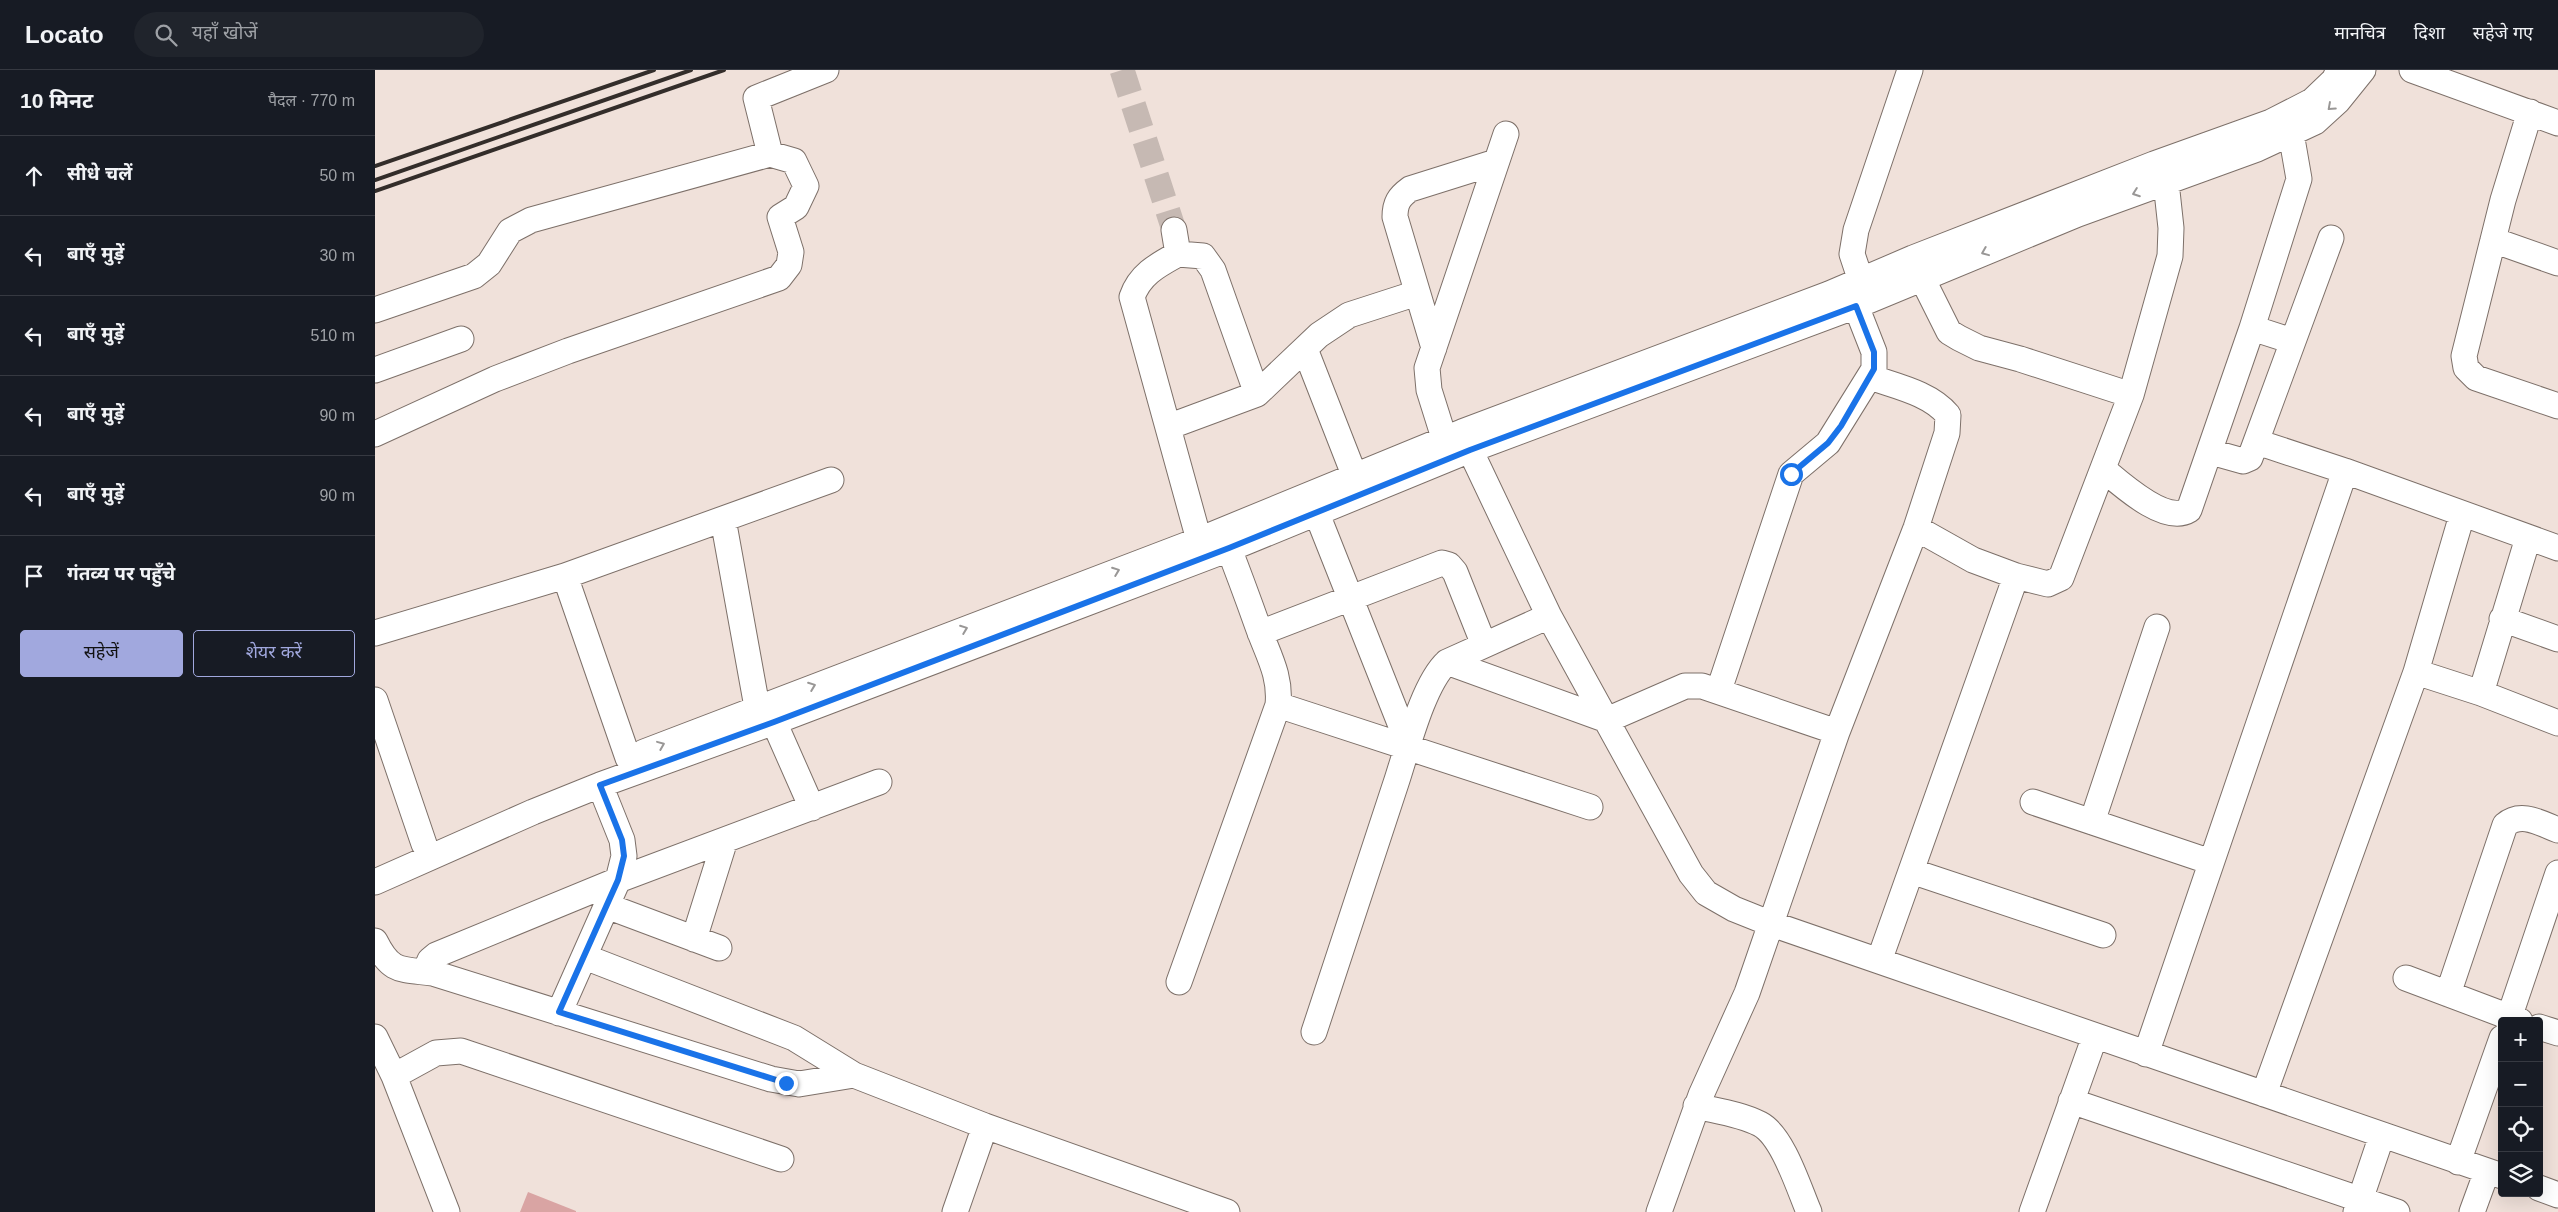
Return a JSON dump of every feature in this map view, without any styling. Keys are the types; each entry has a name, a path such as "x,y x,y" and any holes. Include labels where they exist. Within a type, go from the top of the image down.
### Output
{"street":[{"path":"770,154 757,98 825,70"},
{"path":"1861,281 1856,272 1853,254 1856,230 1910,70"},
{"path":"375,882 628,758 765,714 1226,540 1317,514 1459,441 2154,164 2271,122 2312,101 2334,80 2339,70"},
{"path":"375,868 423,844 530,806 600,785 765,714 1199,540 1226,540 1355,477 1856,306 2078,214 2257,149 2315,122 2338,101 2363,70"},
{"path":"2412,70 2558,122"},
{"path":"2530,112 2493,240 2464,356 2465,368 2476,378 2558,406"},
{"path":"2103,469 2152,506 2175,514 2183,514 2189,510 2211,452 2299,180 2291,133"},
{"path":"1506,134 1427,368 1429,390 1459,441 1549,616 1691,874 1706,894 1734,910 1769,923 2494,1174 2472,1212"},
{"path":"375,310 474,276 489,264 510,231 531,220 770,154 794,161 806,186 796,207 780,218 791,252 789,265 779,278 559,354 495,380 375,434"},
{"path":"1434,348 1395,217 1395,206 1400,196 1410,188 1496,162"},
{"path":"1916,528 1973,560 2016,576 2047,584 2061,578 2131,395 2170,256 2171,228 2166,182"},
{"path":"1174,230 1179,254"},
{"path":"2211,452 2243,461 2247,460 2257,442 2292,341 2331,238"},
{"path":"2493,240 2558,263"},
{"path":"1199,540 1132,297 1136,286 1151,269 1179,254 1203,256 1213,270 1257,394"},
{"path":"1922,278 1949,332 1959,338 1979,348 2020,359 2131,395"},
{"path":"1168,427 1257,394 1319,335 1349,316 1417,293"},
{"path":"1719,690 1791,474 1828,443 1874,369 1874,352 1856,306"},
{"path":"2252,328 2292,341"},
{"path":"375,370 461,339"},
{"path":"1305,349 1355,477"},
{"path":"1659,1212 1696,1106 1747,992 1769,923 1837,732 1916,528 1947,433 1948,415 1916,392 1870,377"},
{"path":"2257,442 2345,471 2462,515 2558,548"},
{"path":"2146,1054 2345,471"},
{"path":"375,633 565,576 831,480"},
{"path":"1317,514 1409,746"},
{"path":"2264,1094 2416,672 2462,515"},
{"path":"723,519 765,714 812,808"},
{"path":"2481,693 2528,538"},
{"path":"1179,982 1278,705 1279,688 1275,666 1260,633 1226,540"},
{"path":"1260,633 1435,564 1449,565 1455,572 1484,645"},
{"path":"565,576 628,758"},
{"path":"1879,961 2016,576"},
{"path":"1314,1032 1431,681 1438,670 1447,662 1549,616"},
{"path":"2502,619 2558,639"},
{"path":"2092,822 2157,627"},
{"path":"1447,662 1607,720 1685,686 1719,690 1837,732"},
{"path":"2416,672 2481,693 2558,723"},
{"path":"375,700 423,844"},
{"path":"1278,705 1409,746 1589,807"},
{"path":"433,973 427,967 429,960 436,955 618,880 879,782"},
{"path":"559,1012 618,880 624,856 622,840 600,785"},
{"path":"2033,802 2211,862"},
{"path":"2448,994 2505,825 2512,819 2523,817 2558,830"},
{"path":"694,939 725,840"},
{"path":"1911,870 2103,936"},
{"path":"2513,1017 2550,922 2558,873"},
{"path":"607,906 719,948"},
{"path":"378,956 393,967 433,973 786,1083 810,1083 854,1075"},
{"path":"585,957 793,1038 854,1075 985,1126 1227,1212"},
{"path":"2406,978 2448,994 2498,1018"},
{"path":"2543,1028 2558,1033"},
{"path":"2032,1212 2095,1036"},
{"path":"375,1038 394,1076 447,1212"},
{"path":"394,1076 437,1053 461,1051 781,1159"},
{"path":"2458,1162 2498,1056"},
{"path":"2071,1102 2358,1206 2397,1212"},
{"path":"1696,1106 1762,1125 1772,1134 1782,1150 1800,1205"},
{"path":"955,1212 985,1126"},
{"path":"2358,1206 2382,1136"},
{"path":"2543,1189 2558,1194"}],"building":[{"path":"528,1192 576,1211 576,1212 520,1212"}],"tunnel":[{"path":"1122,70 1174,230"}],"railway":[{"path":"375,166 654,70"},
{"path":"375,180 691,70"},
{"path":"375,191 724,70"}],"route":[{"path":"786,1083 559,1012 618,880 624,856 622,840 600,785 774,722 1317,514 1470,450 1856,306 1874,352 1874,369 1841,426 1828,443 1791,474"}]}
